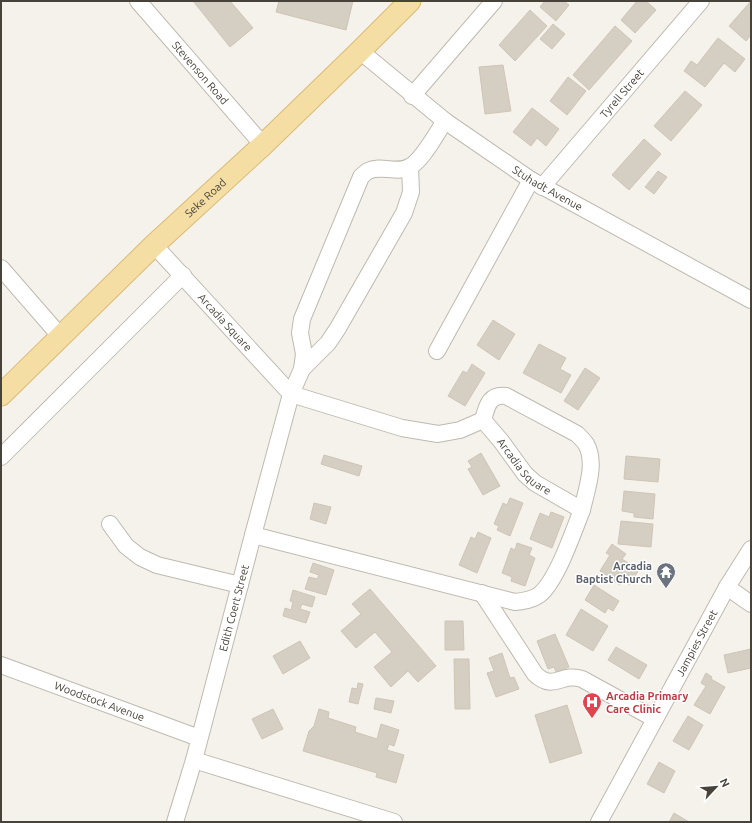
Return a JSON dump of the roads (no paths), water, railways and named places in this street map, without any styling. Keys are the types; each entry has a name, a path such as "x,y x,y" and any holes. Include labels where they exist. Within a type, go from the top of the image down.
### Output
{"main road":[{"name":"Seke Road","path":"1,396 154,245 263,145 360,52 410,1"}],"street":[{"name":"Stevenson Road","path":"138,1 263,145"},
{"path":"412,96 494,1"},
{"name":"Tyrell Street","path":"437,351 536,184 701,1"},
{"name":"Stuhadt Avenue","path":"360,52 444,121 536,184 751,300"},
{"path":"302,369 304,354 300,333 302,319 361,177 368,171 379,168 398,170 410,167 419,159 444,121"},
{"path":"302,369 328,343 338,328 404,213 411,192 410,167"},
{"name":"Arcadia Square","path":"154,245 291,394"},
{"path":"1,268 61,337"},
{"path":"1,457 183,275"},
{"name":"Edith Coert Street","path":"175,822 194,760 252,535 291,394 302,369"},
{"path":"252,535 515,602 528,600 539,595 549,584 568,546 582,510 590,468 589,454 586,444 577,434 506,396 499,395 492,399 486,407 483,420 460,430 438,434 402,428 291,394"},
{"name":"Arcadia Square","path":"483,420 501,441 525,474 534,483 582,510"},
{"path":"110,524 126,546 140,557 157,565 240,585"},
{"name":"Jampies Street","path":"599,822 727,587 751,549"},
{"path":"727,587 751,604"},
{"path":"482,593 535,674 541,680 551,683 575,676 655,719"},
{"name":"Woodstock Avenue","path":"1,665 199,738"},
{"path":"194,760 394,822"}],"place":[{"name":"Arcadia Baptist Church","path":"666,589"},
{"name":"Arcadia Primary Care Clinic","path":"592,719"}]}
